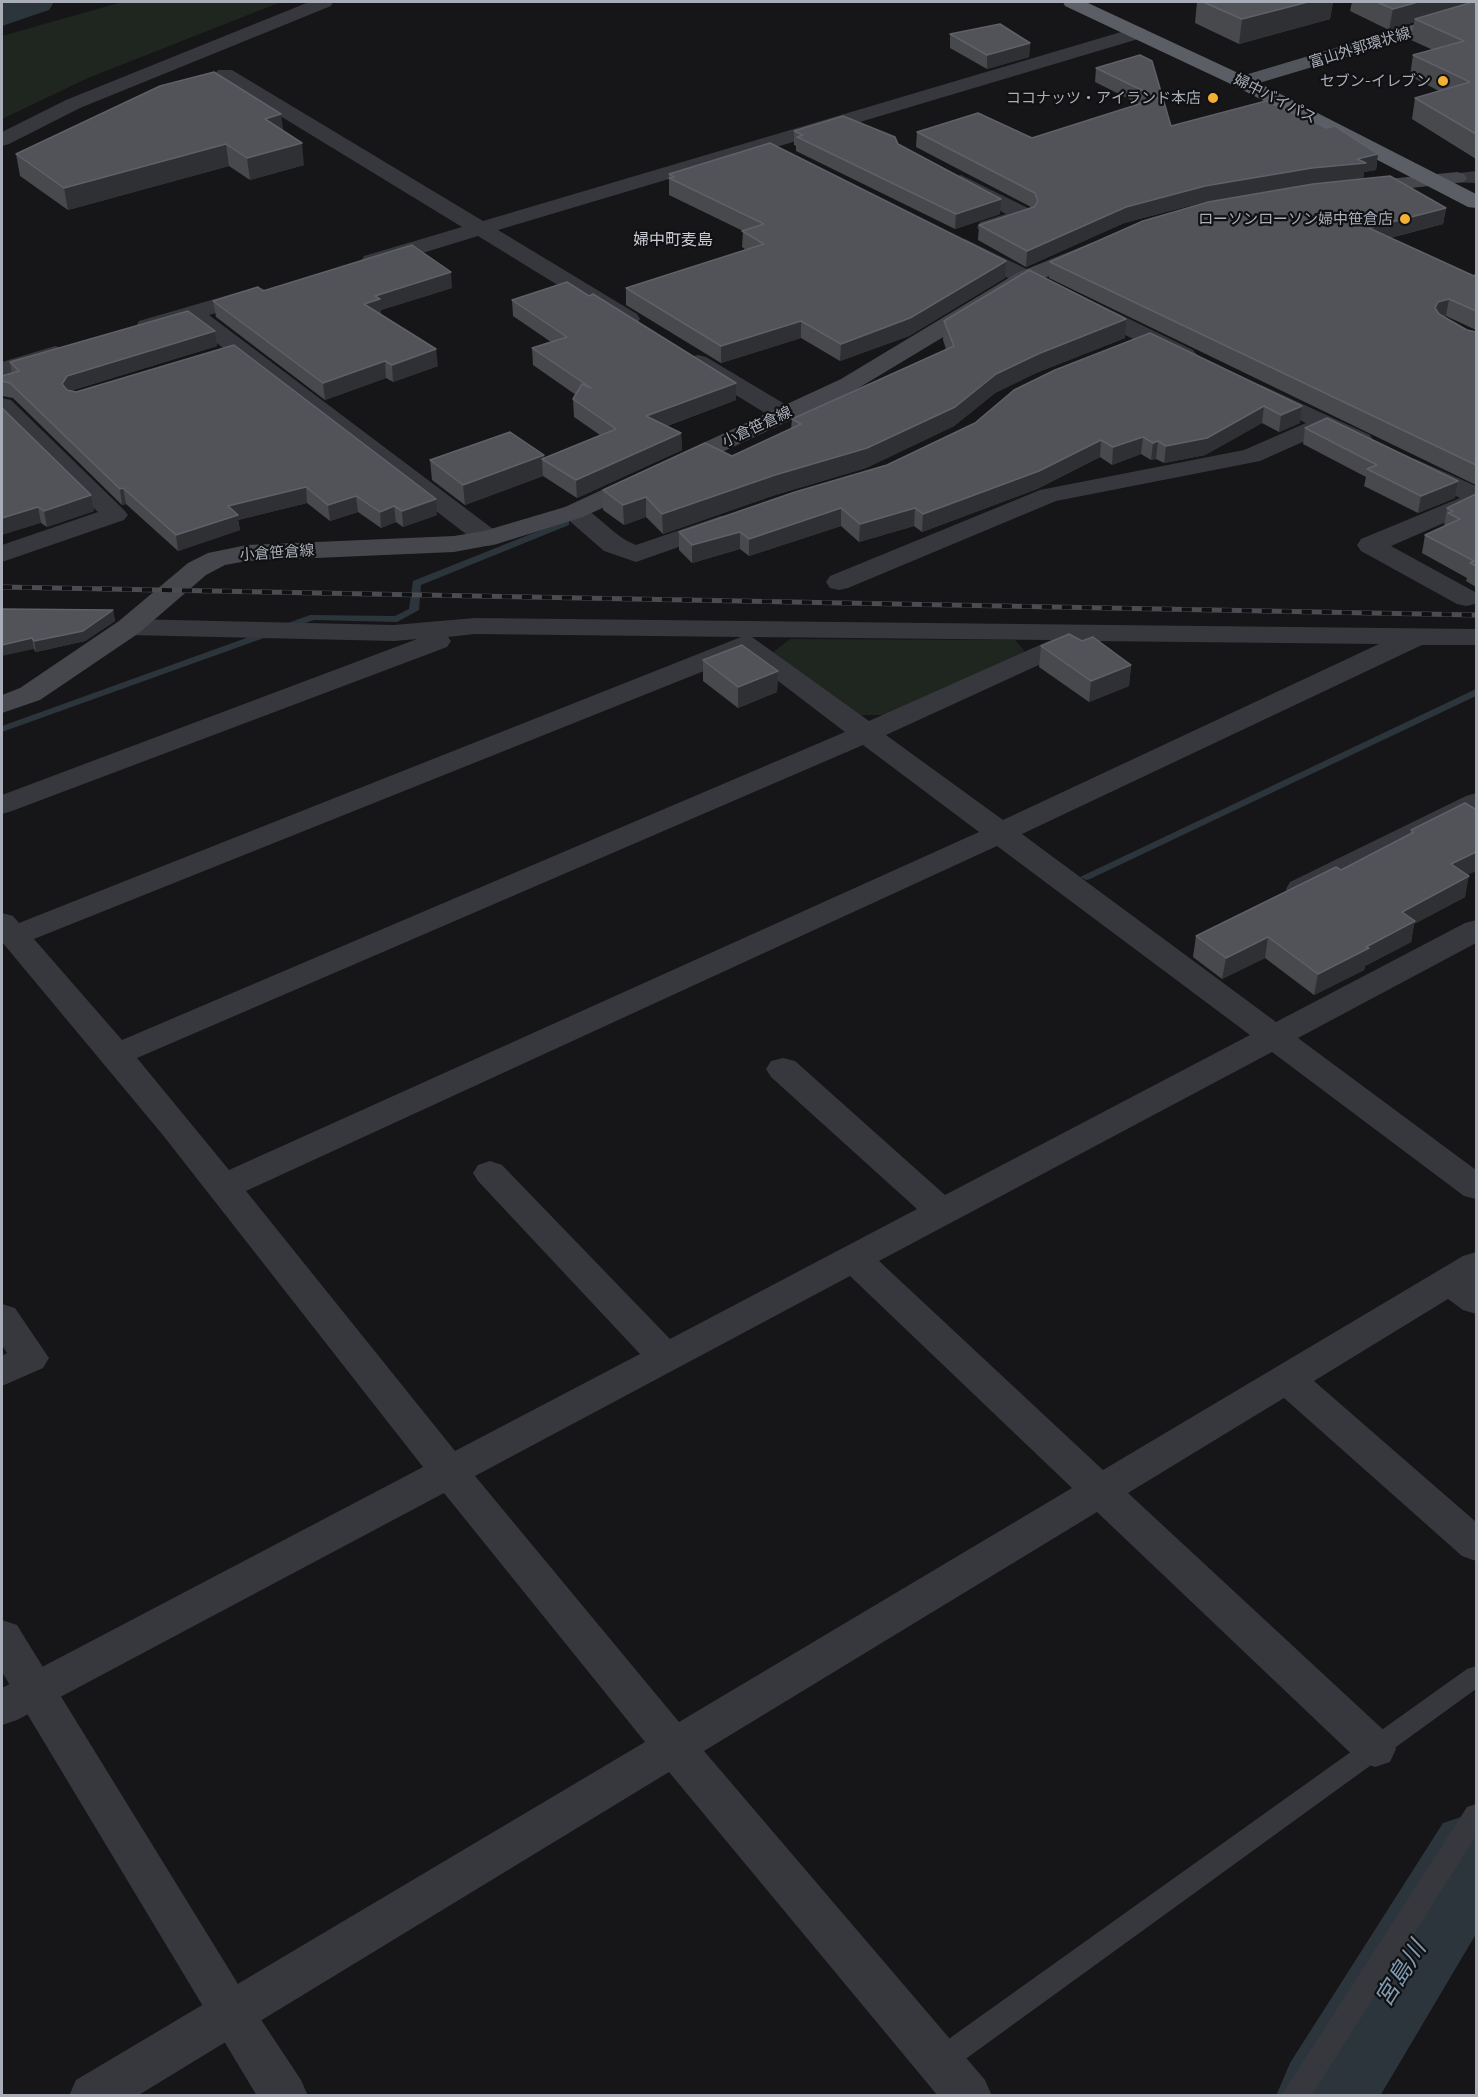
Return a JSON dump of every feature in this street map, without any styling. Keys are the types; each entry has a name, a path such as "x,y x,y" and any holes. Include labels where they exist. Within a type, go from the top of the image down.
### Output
{"highway":[{"name":"婦中バイパス","path":"1072,2 1242,82 1476,202"},
{"name":"婦中バイパス","path":"1106,2 1470,181"}],"main road":[{"name":"富山外郭環状線","path":"1242,82 1476,12"},
{"path":"1333,190 1470,181"},
{"name":"小倉笹倉線","path":"2,705 30,694 129,627 196,569 218,559 247,553 454,543 488,538 574,512 849,384 1025,278 1111,240"}],"street":[{"path":"2,140 73,104 324,2"},
{"path":"348,268 1138,33"},
{"path":"225,74 642,328"},
{"path":"762,145 783,156"},
{"path":"946,173 1024,215 948,237 1025,278 1201,363"},
{"path":"128,331 281,287"},
{"path":"192,313 230,353 488,538"},
{"path":"1118,351 1149,338"},
{"path":"2,370 75,347"},
{"path":"683,352 784,414"},
{"path":"1242,383 1391,454 1476,498"},
{"path":"2,405 115,515 2,554"},
{"path":"839,582 1049,495 1251,456 1325,423"},
{"path":"1466,598 1370,545 1476,498"},
{"path":"574,512 613,545 636,554 742,517"},
{"path":"2,805 475,626"},
{"path":"129,627 394,633 475,626 748,637 1089,634 1476,637"},
{"path":"115,1055 864,734 1089,634"},
{"path":"223,1187 1000,833 1420,635"},
{"path":"748,637 864,734 1167,956 1476,1187"},
{"path":"748,637 8,929 223,1187 448,1472 673,1746 968,2096"},
{"path":"1273,903 1476,801"},
{"path":"17,1699 1476,930"},
{"path":"1167,956 1198,940"},
{"path":"783,1070 941,1211"},
{"path":"490,1173 665,1357"},
{"path":"853,1258 1375,1749"},
{"path":"93,2096 1287,1379 1468,1282"},
{"path":"2,1317 30,1358 2,1372"},
{"path":"1287,1379 1476,1545"},
{"path":"2,1637 17,1699 230,2012 284,2096"}],"lane":[{"path":"939,2062 1476,1676"},
{"path":"1295,2096 1476,1815"}],"shaded area":[{"path":"122,2 281,2 88,78 2,119 2,36"},
{"path":"790,639 1015,640 1028,655 889,715 856,715 772,653"}],"building":[{"path":"1203,2 1308,2 1242,19"},
{"path":"1377,2 1418,2 1393,9"},
{"path":"1476,2 1476,134 1415,98 1470,82 1413,55 1464,41 1415,19"},
{"path":"1000,24 1030,43 987,55 950,34"},
{"path":"1140,55 1152,61 1171,126 1266,101 1327,128 1335,126 1378,154 1357,159 1366,163 1312,168 1205,186 1126,207 1027,251 979,225 1034,207 1038,201 1035,193 917,132 978,113 1032,138 1158,98 1096,68"},
{"path":"214,72 281,114 265,119 302,143 247,158 226,144 64,188 16,154 160,86"},
{"path":"843,116 895,137 898,144 1001,199 956,214 797,137 803,135 794,131"},
{"path":"770,143 1006,261 910,318 841,344 801,321 721,346 626,288 764,244 742,231 764,224 669,178 674,177 669,174"},
{"path":"1390,176 1446,208 1369,228 1474,276 1476,274 1476,311 1449,299 1438,302 1435,308 1439,314 1467,330 1476,332 1476,465 1050,262 1143,221 1208,202 1313,184"},
{"path":"412,245 451,272 375,296 380,299 364,304 436,349 392,365 385,361 323,383 213,301 258,287 263,291"},
{"path":"1029,270 1126,319 1038,354 996,374 955,407 867,448 775,475 662,514 646,497 623,505 603,490 705,443 732,456 801,424 792,419 954,346 944,321"},
{"path":"567,282 589,296 593,294 736,383 646,416 681,433 576,480 542,459 616,429 573,399 582,384 591,388 532,348 567,337 512,300"},
{"path":"188,311 215,331 67,376 62,384 67,390 76,392 234,345 436,499 402,511 394,506 380,512 356,496 328,505 306,487 228,506 238,515 176,535 123,488 120,489 10,383 2,381 2,376 19,371 10,362"},
{"path":"1150,333 1302,406 1281,415 1264,406 1207,438 1166,446 1158,441 1153,443 1143,437 1113,447 1101,440 1039,471 923,514 915,508 860,524 841,508 749,539 740,532 692,545 679,532 795,492 887,465 975,423 1014,390 1055,370"},
{"path":"2,408 91,495 44,511 38,507 2,518"},
{"path":"1327,418 1458,481 1421,496 1367,469 1377,465 1305,428"},
{"path":"510,432 544,455 463,485 430,460"},
{"path":"1476,494 1476,566 1470,563 1474,561 1425,535 1460,519 1448,513 1453,511 1447,508"},
{"path":"2,609 113,610 83,631 2,645"},
{"path":"1069,634 1082,641 1093,637 1131,665 1091,681 1041,646"},
{"path":"742,645 778,671 738,687 703,660"},
{"path":"1465,803 1476,808 1476,852 1451,864 1469,876 1402,912 1415,921 1318,974 1268,937 1226,958 1196,936 1336,867 1341,870 1414,832 1411,830"}],"waterway":[{"path":"2,14 35,2"},
{"path":"2,729 313,617 397,619 414,610 416,583 566,523"},
{"path":"1086,877 1476,692"},
{"name":"宮島川","path":"1325,2096 1476,1852"}],"railway":[{"path":"2,587 1476,615"}],"place":[{"name":"セブン-イレブン","path":"1443,81"},
{"name":"ココナッツ・アイランド本店","path":"1213,98"},
{"name":"ローソンローソン婦中笹倉店","path":"1405,219"}],"district":[{"name":"婦中町麦島","path":"673,240"}]}
